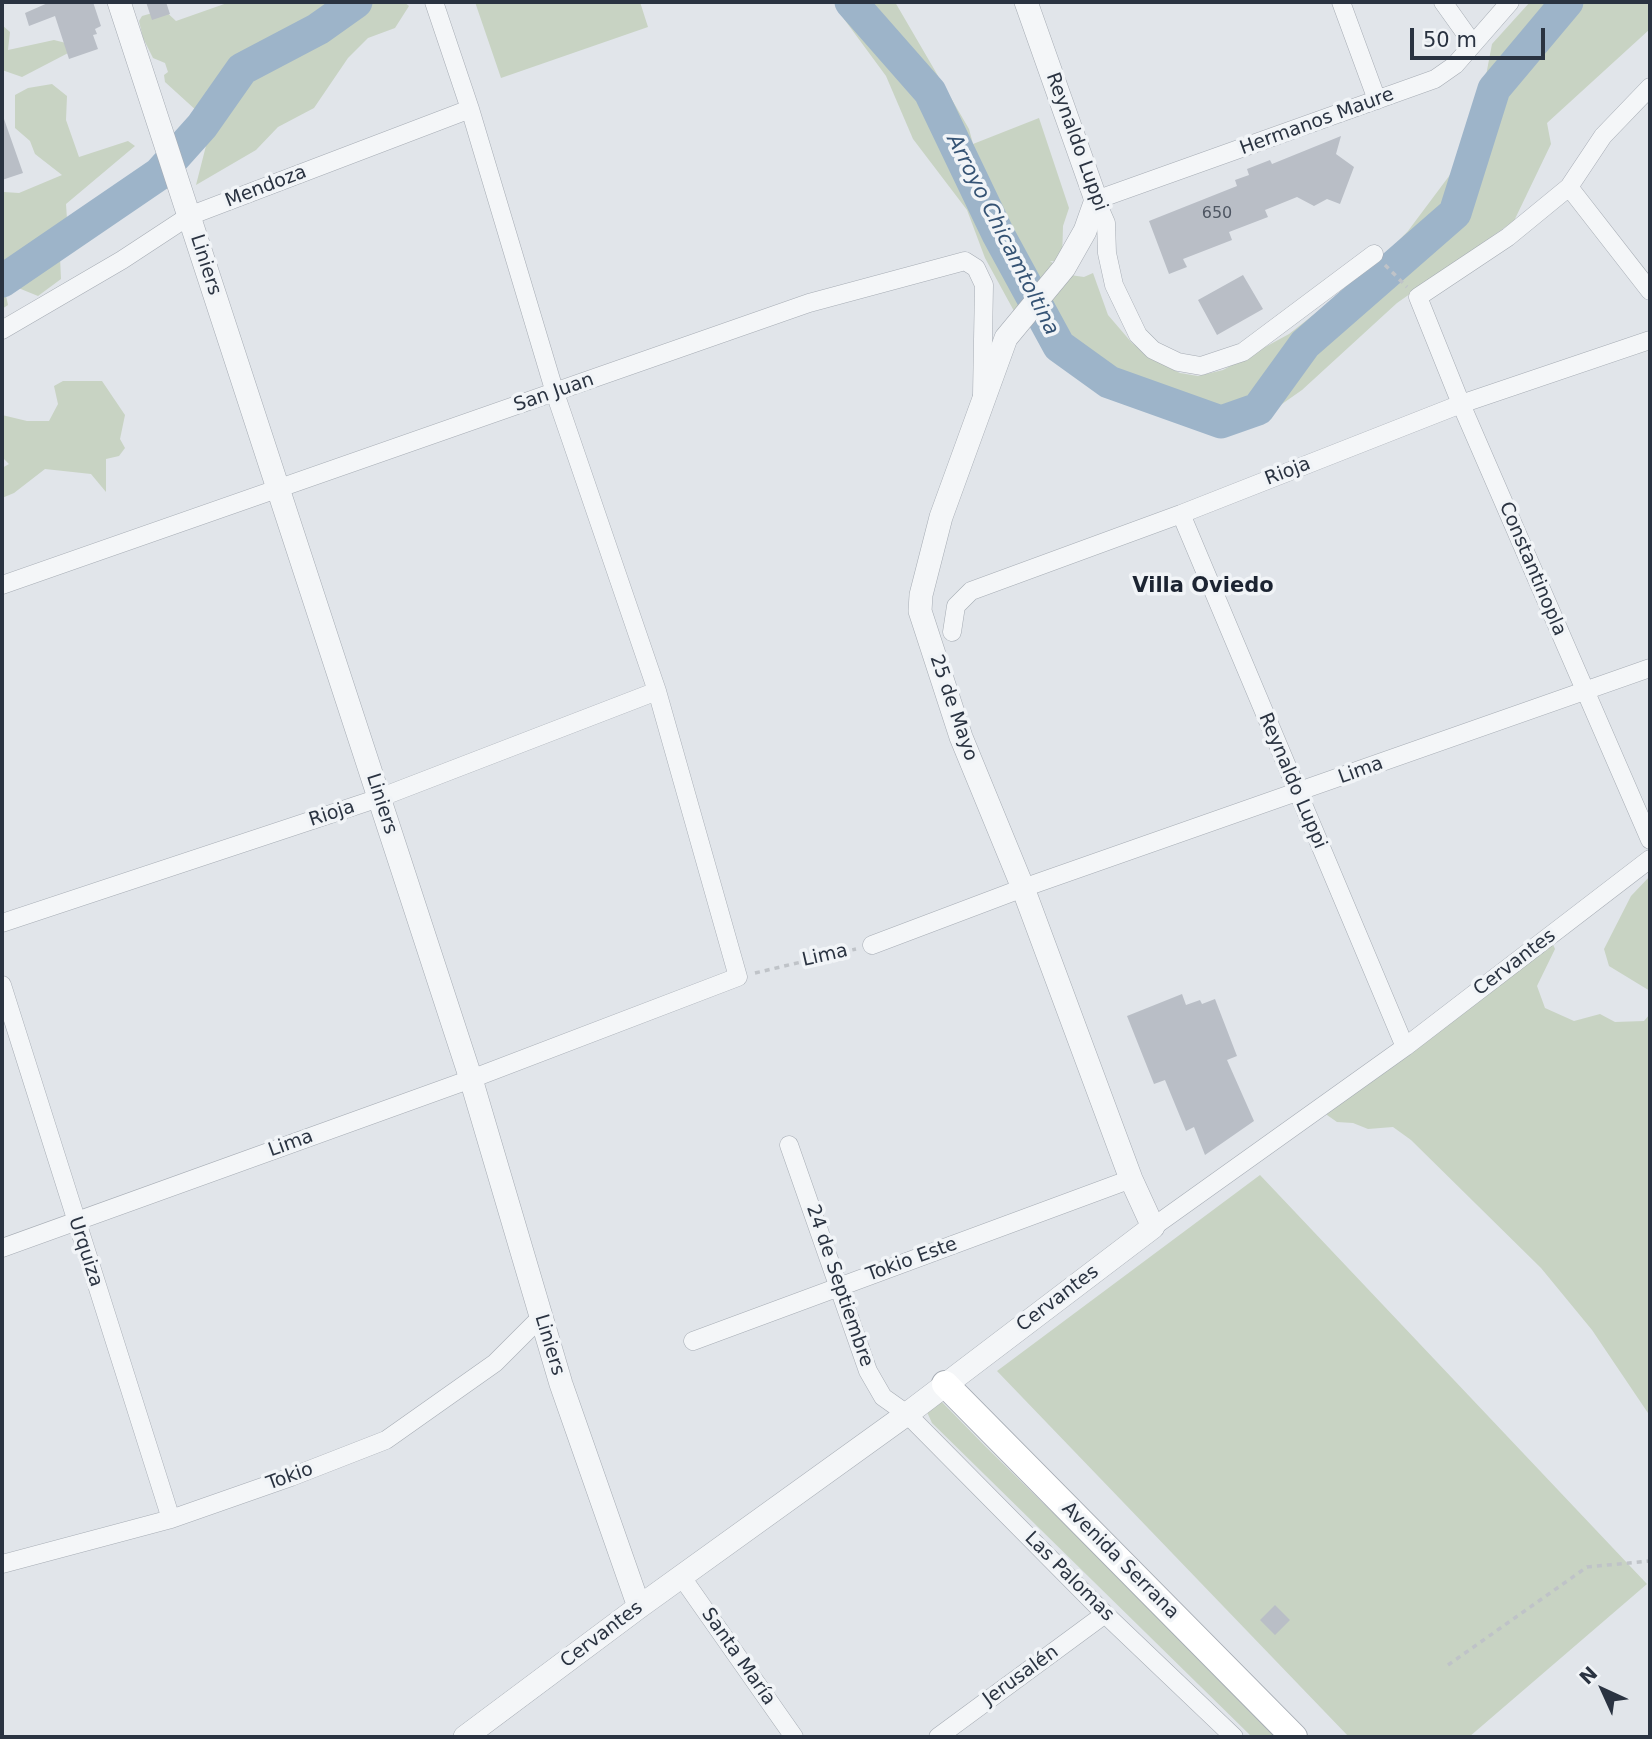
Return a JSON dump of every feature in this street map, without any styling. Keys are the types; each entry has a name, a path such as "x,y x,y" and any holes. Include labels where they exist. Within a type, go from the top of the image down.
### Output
{"main road":[{"name":"Avenida Serrana","path":"945,1384 1294,1737"}],"street":[{"name":"Liniers","path":"119,2 471,1079 541,1317 639,1607"},
{"name":"Reynaldo Luppi","path":"1026,2 1106,223 1107,253 1114,285 1138,335 1153,350 1178,362 1201,366 1243,352 1374,254"},
{"path":"1342,2 1377,100"},
{"path":"1443,2 1473,44"},
{"name":"Hermanos Maure","path":"1096,200 1435,79 1455,65 1510,2"},
{"path":"434,3 470,109 555,393 657,691 738,977"},
{"path":"1418,297 1508,237 1569,187 1603,136 1650,87"},
{"name":"Mendoza","path":"2,330 122,260 189,216 470,109"},
{"path":"1569,187 1650,291"},
{"name":"25 de Mayo","path":"1096,200 1085,231 1065,268 1006,338 941,517 921,595 920,611 961,737 1023,888 1131,1179 1153,1227"},
{"name":"San Juan","path":"2,585 809,303 965,261 976,268 984,285 981,407"},
{"name":"Constantinopla","path":"1418,297 1584,692 1650,840"},
{"name":"Rioja","path":"952,632 956,606 971,591 1181,514 1461,404 1650,340"},
{"name":"Reynaldo Luppi","path":"1181,514 1405,1047"},
{"name":"Lima","path":"872,945 1023,888 1650,668"},
{"name":"Rioja","path":"2,923 379,798 657,691"},
{"name":"Cervantes","path":"465,1737 681,1576 907,1414 1153,1227 1405,1047 1650,859"},
{"name":"Lima","path":"2,1248 471,1079 738,977"},
{"name":"Urquiza","path":"2,985 74,1221 170,1519"},
{"name":"24 de Septiembre","path":"789,1145 874,1384 883,1397 907,1414"},
{"name":"Tokio Este","path":"693,1341 1131,1179"},
{"name":"Tokio","path":"2,1564 170,1519 291,1478 386,1440 495,1363 541,1317"},
{"name":"Las Palomas","path":"907,1414 1105,1614 1234,1737"},
{"name":"Santa María","path":"681,1576 794,1737"},
{"name":"Jerusalén","path":"938,1737 1105,1614"}],"path":[{"path":"1374,254 1418,297"},
{"name":"Lima","path":"738,977 872,945"},
{"path":"1448,1665 1587,1567 1650,1561"}],"green space":[{"path":"137,2 164,2 160,6 176,21 230,2 404,2 409,6 395,28 368,38 348,58 314,108 278,127 256,150 196,185 209,134 198,112 165,82 164,75 168,72 165,63 153,58 143,38 139,21 142,16 156,12 151,4"},
{"path":"475,2 640,2 648,27 501,78"},
{"path":"840,2 895,2 969,129 973,144 1039,118 1069,208 1063,226 1062,262 1050,261 1070,275 1084,277 1093,273 1108,315 1132,343 1158,362 1180,373 1198,376 1223,370 1289,334 1367,273 1408,231 1473,144 1492,44 1530,2 1650,2 1650,29 1547,123 1551,144 1514,221 1397,303 1302,390 1252,425 1207,430 1169,419 1098,387 1014,311 985,258 967,210 913,139 886,76 844,19"},
{"path":"2,25 10,32 8,50 54,40 70,44 72,51 22,77 2,70"},
{"path":"52,84 67,96 66,120 79,157 128,141 135,146 66,204 67,219 59,235 61,279 38,296 11,285 4,287 8,305 2,309 2,187 4,192 19,193 62,175 35,154 30,141 15,128 15,95 28,88"},
{"path":"63,381 102,381 125,415 120,439 125,448 119,456 106,459 106,492 91,474 45,469 14,493 2,498 2,468 9,464 2,457 2,415 27,421 49,421 58,404 54,386"},
{"path":"1650,876 1650,991 1609,966 1604,949 1631,896"},
{"path":"1552,942 1555,949 1537,986 1545,1008 1574,1021 1600,1014 1615,1022 1644,1021 1650,1014 1650,1416 1592,1330 1541,1268 1411,1140 1393,1127 1368,1129 1353,1123 1337,1122 1327,1115 1327,1108"},
{"path":"1260,1175 1647,1584 1469,1737 1349,1737 997,1371"},
{"path":"940,1400 1281,1737 1252,1737 932,1423 927,1412"}],"building":[{"path":"50,2 93,2 101,26 95,29 97,34 93,35 98,49 69,59 55,16 29,26 25,13"},
{"path":"146,2 166,2 170,14 152,20"},
{"path":"2,119 23,173 2,180"},
{"path":"1341,136 1336,154 1354,167 1340,204 1327,199 1314,206 1297,197 1265,210 1268,217 1229,232 1232,240 1183,259 1187,267 1169,274 1149,221 1237,186 1235,180 1249,175 1247,169 1270,160 1272,164"},
{"path":"1243,275 1263,309 1217,335 1198,300"},
{"path":"1182,994 1186,1005 1200,1000 1202,1004 1215,999 1237,1056 1227,1060 1254,1121 1205,1155 1194,1127 1186,1131 1165,1080 1154,1084 1127,1016"},
{"path":"1275,1605 1290,1620 1275,1635 1260,1620"}],"waterway":[{"name":"Arroyo Chicamtoltina","path":"2,281 159,174 202,126 242,69 318,29 356,2"},
{"name":"Arroyo Chicamtoltina","path":"851,2 930,92 998,234 1059,346 1109,382 1221,422 1258,409 1305,344 1455,213 1494,89 1567,2"},
{"path":"860,2 861,10"}],"district":[{"name":"Villa Oviedo","path":"1203,587"}]}
